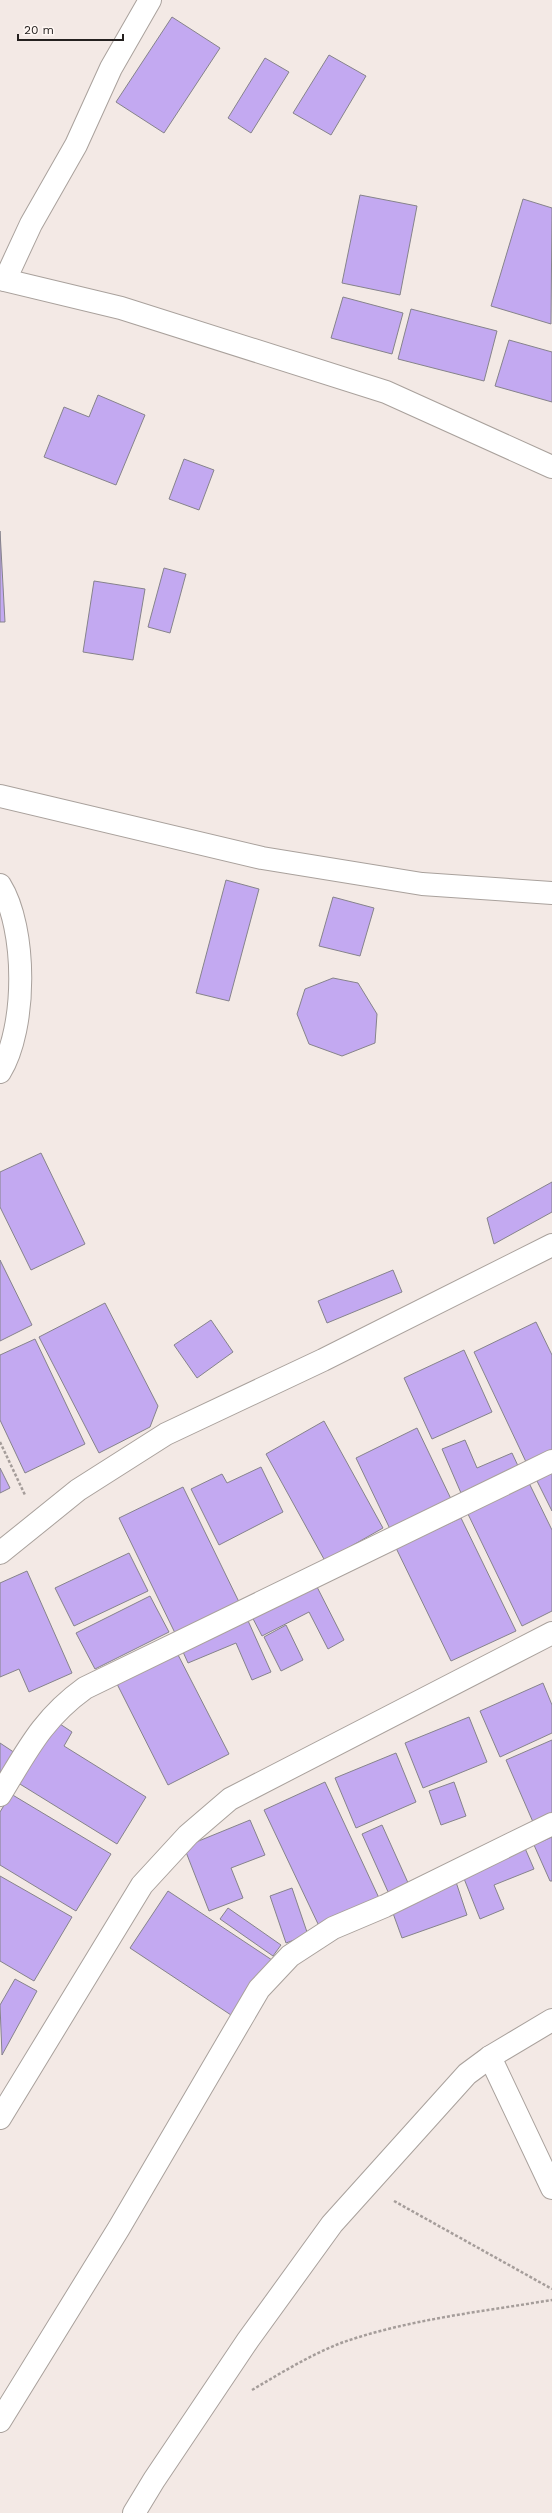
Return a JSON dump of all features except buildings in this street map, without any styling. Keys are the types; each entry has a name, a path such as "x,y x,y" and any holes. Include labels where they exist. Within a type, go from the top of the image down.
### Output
{"street":[{"path":"150,0 111,68 76,145 31,224 2,279 121,308 386,392 552,467"},
{"path":"0,796 262,858 422,884 552,893"},
{"path":"0,884 15,924 20,950 19,993 15,1033 0,1072"},
{"path":"0,1553 78,1490 166,1434 323,1360 552,1245"},
{"path":"0,1795 41,1727 63,1704 85,1688 552,1462"},
{"path":"0,2118 142,1885 188,1835 230,1799 552,1633"},
{"path":"0,2421 119,2228 259,1989 290,1956 333,1928 385,1906 552,1824"},
{"path":"134,2513 154,2480 248,2340 332,2224 368,2186 467,2074 490,2057 552,2020"},
{"path":"490,2057 552,2188"}],"path":[{"path":"0,1442 38,1523"},
{"path":"368,2186 552,2289"},
{"path":"247,2393 292,2366 341,2343 394,2329 552,2300"}]}
